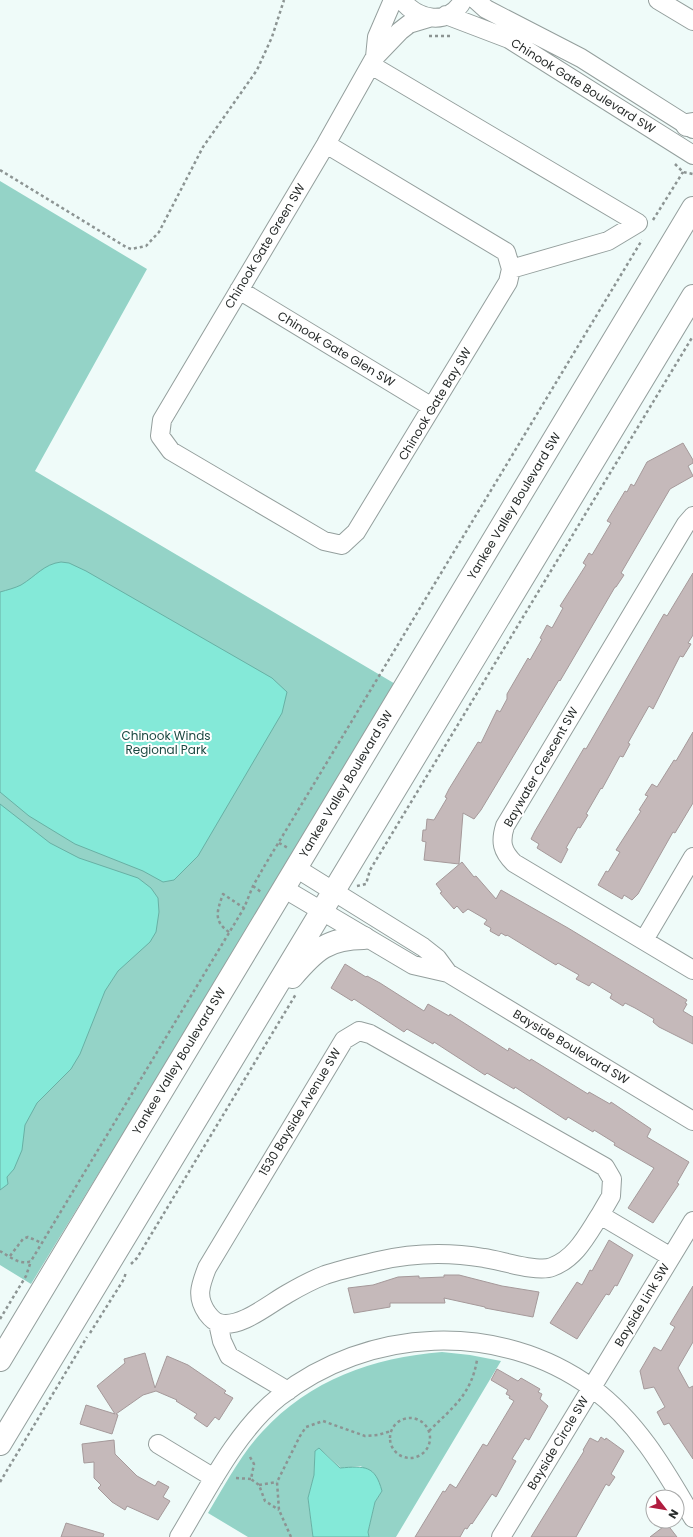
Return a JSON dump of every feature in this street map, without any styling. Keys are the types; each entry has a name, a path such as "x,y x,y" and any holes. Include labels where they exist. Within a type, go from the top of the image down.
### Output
{"main road":[{"name":"Yankee Valley Boulevard SW","path":"0,1360 693,208"},
{"path":"0,1444 693,296"},
{"path":"258,1017 298,969 318,950 338,940 364,938"}],"street":[{"name":"Chinook Gate Green SW","path":"373,61 377,37 393,0"},
{"name":"Chinook Gate Boulevard SW","path":"402,0 409,9 418,15 438,16 509,39 693,155"},
{"path":"438,16 454,10 463,0"},
{"name":"Chinook Gate Boulevard SW","path":"476,0 486,10 581,58 691,126"},
{"path":"658,0 693,21"},
{"name":"Chinook Gate Green SW","path":"160,436 162,420 326,144 373,61 400,31 410,24 438,16"},
{"path":"326,144 506,252 511,269 608,241 638,223 373,61"},
{"name":"Chinook Gate Bay SW","path":"160,436 171,451 324,541 342,545 356,532 508,282 511,269"},
{"name":"Chinook Gate Glen SW","path":"239,290 432,407"},
{"name":"Baywater Crescent SW","path":"693,516 686,524 505,826 502,836 502,848 514,863 693,970"},
{"path":"644,940 693,857"},
{"name":"Bayside Boulevard SW","path":"296,868 423,947 437,958 448,973"},
{"name":"Bayside Boulevard SW","path":"284,888 364,938 413,965 448,973 693,1121"},
{"name":"1530 Bayside Avenue SW","path":"359,1031 370,1034 605,1167 612,1178 611,1196 600,1215 581,1245 567,1260 550,1268 529,1267 484,1258 453,1254 395,1257 325,1276 287,1294 244,1320 227,1324 218,1323 209,1315 200,1303 200,1287 207,1268 344,1040 359,1031"},
{"path":"600,1215 671,1257"},
{"name":"Bayside Link SW","path":"592,1388 693,1221"},
{"path":"218,1323 222,1341 229,1356 288,1391"},
{"path":"179,1537 214,1478 254,1423 278,1398 305,1379 338,1362 371,1350 401,1342 433,1340 499,1346 520,1352 558,1368 592,1388"},
{"name":"Bayside Circle SW","path":"501,1537 592,1388 634,1427 648,1445 693,1518"},
{"path":"158,1444 214,1478"}],"path":[{"path":"0,170 126,247 131,249 146,246 167,219 203,147 257,70 272,37 284,0"},
{"path":"422,36 456,36"},
{"path":"671,160 683,172 693,174"},
{"path":"650,226 683,172"},
{"path":"0,1319 26,1276 31,1261 244,908 252,886 646,233"},
{"path":"356,887 366,884 370,870 693,336"},
{"path":"229,932 220,926 218,921 223,894 244,908"},
{"path":"0,1482 124,1279 127,1268 137,1258 299,992"},
{"path":"10,1256 23,1239 28,1237 42,1243"},
{"path":"0,1251 21,1263 31,1261"},
{"path":"429,1431 464,1396 474,1375 477,1360"},
{"path":"406,1418 420,1420 429,1431 430,1437 427,1449 417,1457 410,1458 398,1454 393,1450 390,1444 391,1431 394,1425 406,1418"},
{"path":"290,1537 279,1510 277,1482 306,1427 323,1421 365,1436 378,1435 391,1431"},
{"path":"250,1457 254,1464 251,1479"},
{"path":"236,1478 251,1479 259,1485 264,1501 279,1510"},
{"path":"259,1485 277,1482"}],"green space":[{"name":"Chinook Winds Regional Park","path":"0,181 147,269 35,471 397,685 31,1284 0,1265"},
{"path":"442,1352 470,1355 501,1361 396,1537 369,1537 368,1532 375,1502 382,1491 361,1466 341,1468 319,1448 315,1451 314,1475 308,1498 313,1537 248,1537 208,1513 233,1471 254,1441 281,1414 301,1398 344,1374 367,1366 416,1355"}],"shaded area":[{"path":"61,562 69,563 86,571 272,678 287,692 282,713 198,856 174,880 163,882 143,871 75,844 29,816 0,792 0,592 21,585 50,565"},
{"path":"0,804 50,843 79,858 138,878 151,888 158,898 159,912 156,932 150,942 118,971 105,991 80,1054 71,1069 37,1103 25,1125 22,1150 14,1169 7,1177 8,1184 0,1190"},
{"path":"319,1448 340,1468 356,1467 368,1469 376,1476 382,1491 375,1502 368,1532 369,1537 313,1537 308,1498 314,1475 315,1451"}],"building":[{"path":"683,443 693,460 693,463 688,466 693,476 670,489 621,573 624,575 615,587 560,681 559,680 481,810 474,819 463,813 459,864 424,860 426,842 422,841 423,830 426,830 427,819 434,820 447,798 445,797 449,789 478,742 481,743 497,710 500,712 507,699 507,694 528,658 530,660 542,639 540,638 547,625 552,628 563,608 560,606 586,565 583,563 589,553 592,555 611,523 607,521 625,491 627,492 631,484 634,486 647,462"},
{"path":"693,573 693,635 688,643 691,644 683,657 680,656 653,709 649,706 628,743 630,744 623,757 620,756 586,814 588,815 580,828 578,827 566,848 568,849 561,863 537,848 539,844 531,839 584,748 586,749 664,614 667,616"},
{"path":"693,732 693,803 675,833 673,832 638,894 632,900 624,895 622,899 598,885 620,852 616,850 641,811 639,810 648,796 645,795 652,784 657,787 674,760 676,761"},
{"path":"462,862 474,877 476,876 496,899 501,890 568,928 687,1000 685,1003 687,1004 683,1011 693,1017 693,1044 659,1027 653,1022 654,1019 635,1008 625,1003 623,1006 610,998 612,994 592,982 589,986 576,979 579,975 558,963 556,965 507,935 506,936 501,933 499,936 490,931 491,928 484,924 487,920 468,909 463,913 457,906 454,909 440,893 442,892 436,884"},
{"path":"345,964 366,977 367,976 380,983 424,1011 428,1004 449,1016 450,1014 508,1051 509,1048 530,1061 531,1059 588,1094 589,1092 610,1104 611,1102 651,1129 647,1137 689,1162 677,1183 679,1184 653,1223 628,1208 654,1168 614,1145 615,1143 594,1130 593,1132 568,1117 566,1120 515,1087 514,1089 487,1073 485,1075 434,1042 433,1044 407,1029 404,1032 354,999 352,1001 331,988"},
{"path":"609,1240 633,1255 617,1286 615,1285 609,1295 606,1294 577,1339 550,1323 577,1282 582,1285 590,1270 592,1271"},
{"path":"444,1275 459,1275 502,1286 539,1292 533,1317 485,1308 444,1298 445,1303 390,1303 390,1307 354,1313 348,1288 373,1285 398,1277 444,1277"},
{"path":"693,1286 693,1342 678,1368 689,1388 693,1386 693,1459 669,1423 664,1425 657,1412 665,1407 654,1387 644,1389 640,1371 654,1347 661,1351 675,1327 670,1324"},
{"path":"145,1353 155,1388 167,1356 188,1365 226,1391 224,1393 233,1398 219,1420 215,1417 207,1427 194,1418 197,1414 176,1401 177,1400 156,1391 143,1395 116,1414 118,1415 112,1434 80,1424 86,1405 115,1414 97,1386 125,1363 124,1359"},
{"path":"497,1369 518,1381 521,1378 540,1389 538,1392 542,1394 540,1399 548,1406 529,1440 525,1438 512,1459 516,1461 496,1497 492,1494 472,1524 471,1523 467,1529 465,1528 460,1537 415,1537 443,1491 445,1492 450,1484 456,1488 483,1444 487,1446 514,1401 506,1394 508,1390 491,1380"},
{"path":"601,1437 605,1440 606,1438 624,1451 611,1474 615,1477 609,1486 606,1484 576,1537 531,1537 584,1451 583,1450 590,1438 598,1442"},
{"path":"114,1440 115,1454 137,1476 155,1486 158,1481 169,1487 163,1497 170,1501 158,1520 127,1506 125,1510 112,1502 98,1488 101,1485 94,1478 94,1462 84,1463 82,1444"},
{"path":"66,1523 104,1534 103,1537 61,1537"},
{"path":"660,1529 671,1529 677,1537 650,1537"}]}
